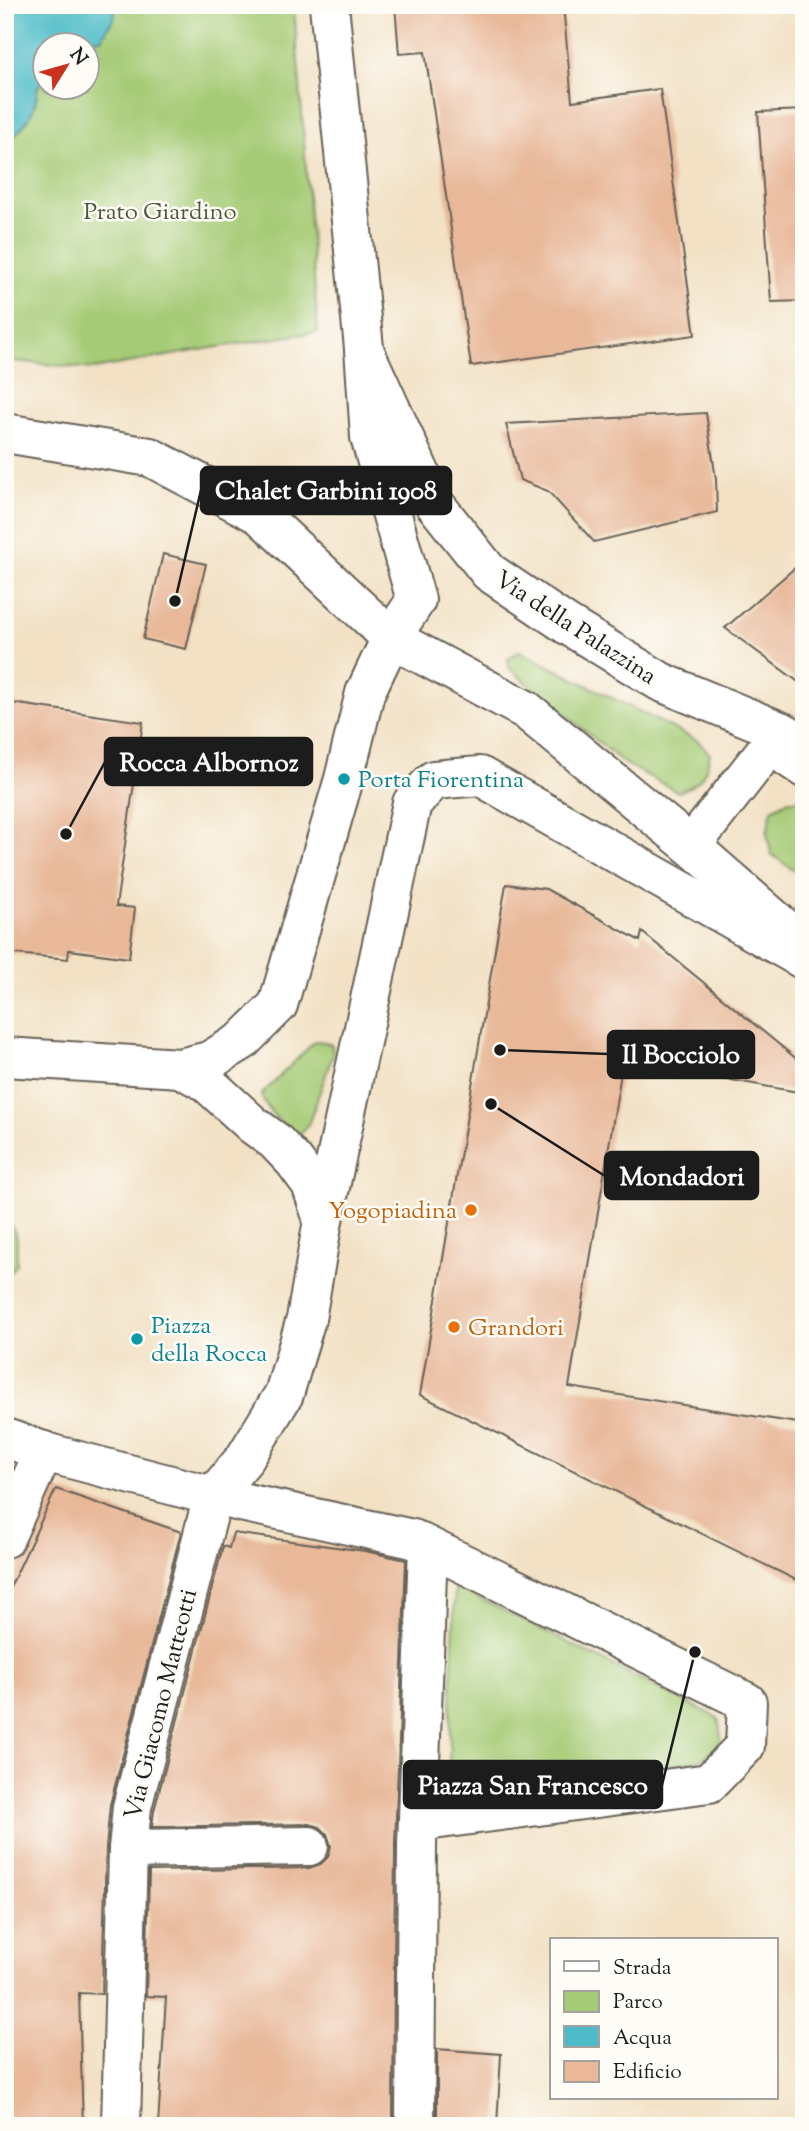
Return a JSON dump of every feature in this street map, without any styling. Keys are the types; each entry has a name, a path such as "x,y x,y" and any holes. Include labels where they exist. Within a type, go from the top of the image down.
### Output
{"street":[{"name":"Via della Palazzina","path":"180,1068 209,1061 242,1041 278,1005 344,779 365,693 391,638 416,600 370,437 328,5"},
{"name":"Via della Palazzina","path":"363,348 434,503 489,572 566,624 662,682 794,739"},
{"path":"5,433 150,457 260,515 391,638 526,710 691,846 804,945"},
{"path":"691,846 771,746 804,768"},
{"path":"213,1496 245,1458 284,1394 306,1319 323,1220 412,803 433,780 480,776 804,960"},
{"path":"5,1057 180,1068 206,1082 253,1125 275,1141 294,1161 311,1184 323,1220"},
{"path":"5,1438 213,1496 413,1539 747,1702 745,1746 709,1783 418,1838"},
{"path":"5,1538 44,1451"},
{"name":"Via Giacomo Matteotti","path":"121,2126 128,1849 132,1807 213,1496"},
{"path":"415,2126 418,1838 428,1547"},
{"path":"128,1849 309,1846"}],"green space":[{"name":"Prato Giardino","path":"113,5 294,5 318,332 94,369 5,360 5,145 28,119 35,102 102,102 102,32 86,32 115,16"},
{"path":"519,651 698,741 710,754 700,779 678,792 625,764 509,668 508,659"},
{"path":"789,800 804,800 804,878 771,854 767,833 772,809"},
{"path":"315,1041 332,1045 333,1055 308,1125 300,1134 276,1118 261,1095"},
{"path":"5,1211 17,1238 17,1264 5,1279"},
{"path":"455,1586 718,1718 721,1734 719,1745 697,1761 448,1796"}],"water":[{"path":"5,5 113,5 115,16 102,37 102,32 32,32 32,102 35,102 35,105 19,131 5,145"}],"building":[{"path":"395,5 563,5 572,101 660,89 695,335 471,366 425,52 399,54"},
{"path":"804,110 804,301 771,302 758,112"},
{"path":"706,413 716,479 717,512 594,542 548,491 520,480 506,424"},
{"path":"163,554 206,564 186,649 143,639"},
{"path":"804,560 804,686 725,628"},
{"path":"5,702 143,722 116,906 135,908 129,958 69,950 68,959 5,953"},
{"path":"506,884 546,889 640,941 642,932 804,1065 804,1093 623,1061 569,1387 804,1424 804,1584 420,1395"},
{"path":"56,1489 181,1532 110,1805 106,1848 102,1994 79,1993 83,2126 5,2126 5,1598"},
{"path":"233,1533 365,1551 406,1560 395,1844 393,2126 158,2126 166,1997 146,1996 149,1871 309,1868 321,1864 328,1857 331,1846 327,1834 320,1827 309,1824 152,1827 223,1546 229,1548"},
{"path":"437,2049 501,2054 497,2126 437,2126"}],"place":[{"name":"Chalet Garbini 1908","path":"175,601"},
{"name":"Porta Fiorentina","path":"344,779"},
{"name":"Rocca Albornoz","path":"66,834"},
{"name":"Il Bocciolo","path":"500,1050"},
{"name":"Mondadori","path":"491,1104"},
{"name":"Yogopiadina","path":"471,1210"},
{"name":"Grandori","path":"454,1327"},
{"name":"Piazza della Rocca","path":"137,1339"},
{"name":"Piazza San Francesco","path":"695,1652"}]}
